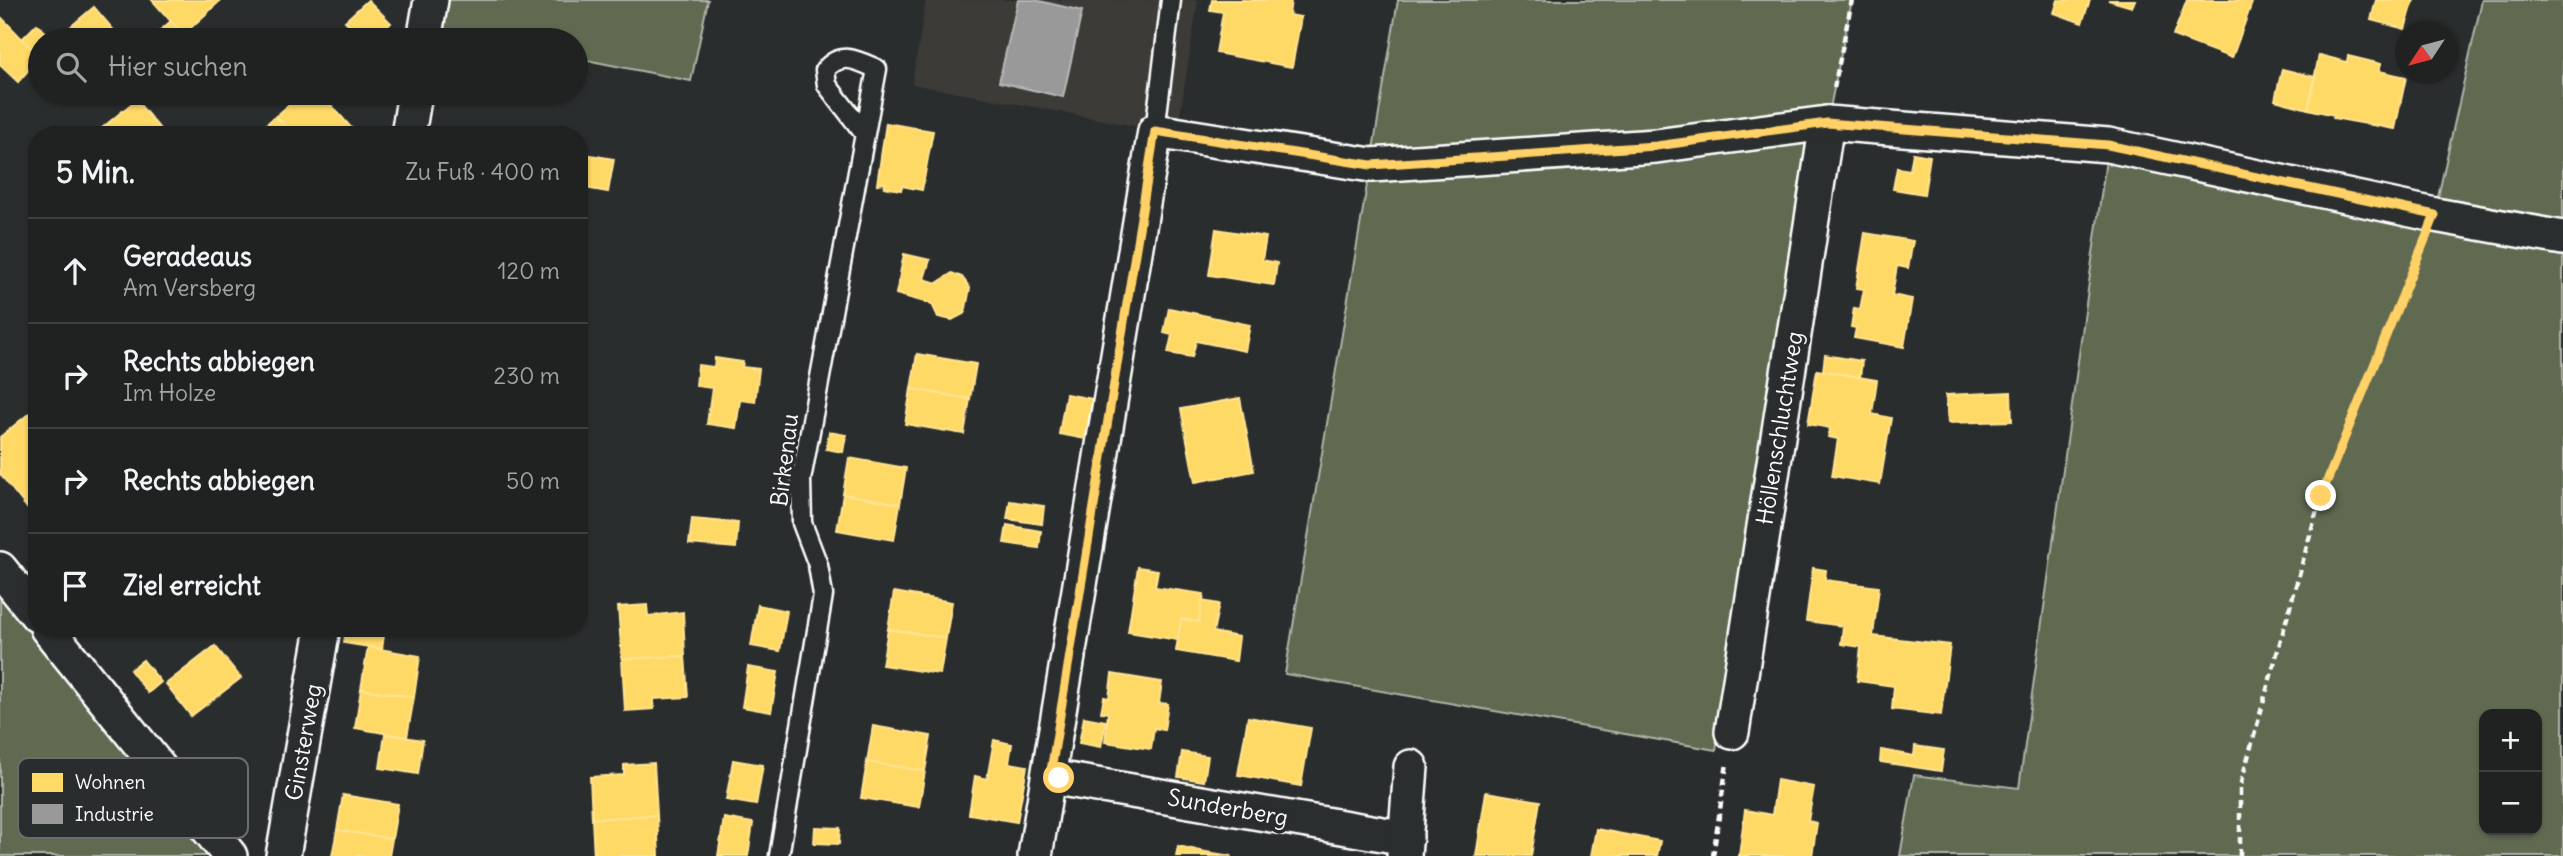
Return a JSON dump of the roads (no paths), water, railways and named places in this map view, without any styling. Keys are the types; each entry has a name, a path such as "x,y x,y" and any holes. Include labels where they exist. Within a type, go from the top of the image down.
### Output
{"street":[{"path":"426,28 431,0"},
{"path":"410,126 413,105"},
{"path":"1035,856 1155,131 1371,165 1656,146 1827,123 2108,145 2435,215 2563,239"},
{"name":"Höllenschluchtweg","path":"1732,732 1827,123"},
{"path":"0,569 28,604"},
{"path":"54,637 151,758"},
{"name":"Ginsterweg","path":"283,856 321,637"},
{"name":"Sunderberg","path":"1050,777 1405,847 1411,767"},
{"path":"216,838 230,856"}],"lane":[{"path":"1155,131 1171,0"},
{"name":"Birkenau","path":"779,856 823,595 818,565 802,523 801,480 877,69 843,57 833,60 825,70 827,85 864,133"}]}
